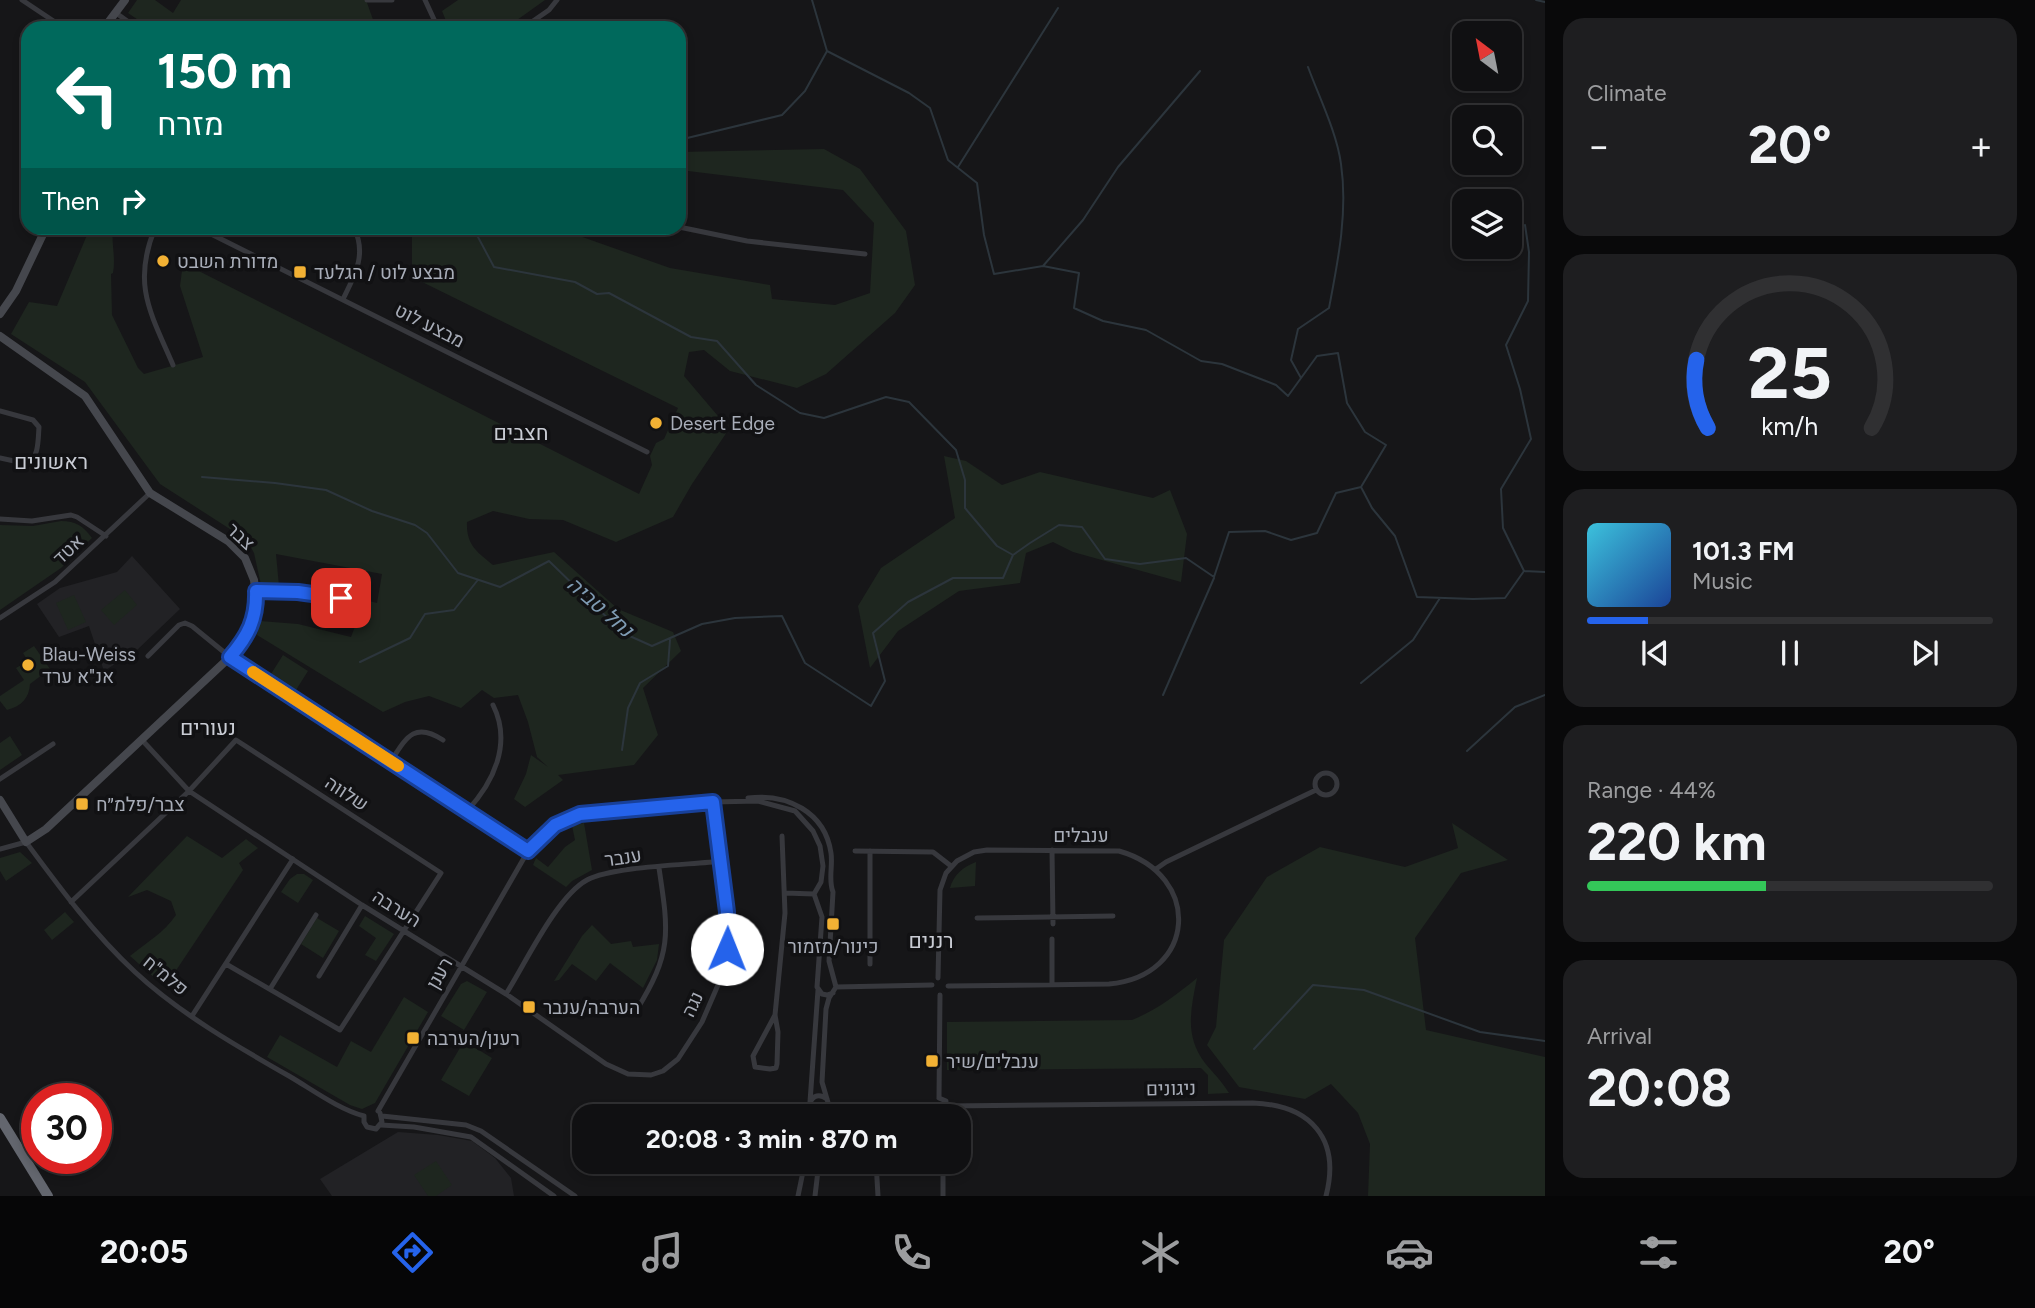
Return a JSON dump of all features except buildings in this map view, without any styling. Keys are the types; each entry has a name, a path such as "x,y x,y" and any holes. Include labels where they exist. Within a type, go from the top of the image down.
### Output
{"highway":[{"path":"0,1118 48,1196"}],"street":[{"path":"22,0 54,21"},
{"path":"110,21 125,0"},
{"path":"368,0 392,0"},
{"path":"425,0 435,21"},
{"path":"533,21 549,10 557,0"},
{"path":"116,13 127,21"},
{"path":"686,228 747,241 865,254"},
{"path":"0,314 16,291 43,235"},
{"path":"152,235 145,256 145,288 158,331 173,365"},
{"name":"מבצע לוט","path":"213,235 647,452"},
{"path":"343,299 360,262 357,235"},
{"name":"צבר","path":"0,336 85,396 150,493 238,549 251,568 256,591 254,620 249,632 230,657 46,829 26,842"},
{"path":"0,411 33,420 39,427 35,458 28,464 0,458"},
{"name":"אטד","path":"0,618 55,582 150,493"},
{"path":"0,519 32,521 77,516 106,536"},
{"path":"256,591 298,592 360,601"},
{"path":"148,656 179,625 186,623 230,657 528,851"},
{"path":"467,811 487,787 499,757 500,724 493,705"},
{"path":"391,761 404,741 414,733 429,732 443,740"},
{"name":"הערבה","path":"142,740 188,791 362,905 506,994 617,1071 651,1075"},
{"name":"שלווה","path":"188,791 236,740 280,768 441,873 404,931"},
{"path":"0,779 53,744"},
{"path":"1321,774 1331,774 1336,779 1336,790 1330,795 1322,795 1316,790 1315,783 1321,774"},
{"path":"948,986 1124,983 1143,975 1160,964 1175,939 1179,912 1169,886 1156,869 1316,790"},
{"path":"71,902 188,791"},
{"path":"713,802 771,798 807,810 821,826 829,844 833,892 829,961 834,990 826,1009 822,1082 828,1104"},
{"name":"פלמ\"ח","path":"0,800 26,842 71,902 137,974 192,1016 275,1068 347,1109 373,1113 365,1125 370,1129 381,1125"},
{"path":"713,802 758,801 786,807 801,816 813,831 820,846 822,866 816,897 822,917 810,1104"},
{"name":"רענן","path":"373,1113 528,851 555,825 580,814 713,802"},
{"name":"נגה","path":"651,1075 672,1065 685,1052 718,985 727,949 727,912 713,802"},
{"path":"775,1015 753,1056 755,1067 770,1069 776,1068 778,1064 775,1015 784,933 785,893 782,836"},
{"path":"0,849 26,842"},
{"path":"1052,850 1053,920"},
{"name":"ענבלים","path":"951,866 974,852 1052,850 1119,851 1147,862 1156,869"},
{"path":"870,851 870,964"},
{"path":"818,990 824,995 834,990 932,985 938,978 938,900 943,881 951,866 933,852 855,852"},
{"path":"192,1016 293,859"},
{"name":"ענבר","path":"506,994 561,904 578,887 597,876 722,861"},
{"path":"636,1012 655,979 665,947 666,920 660,868"},
{"path":"819,885 831,887"},
{"path":"785,893 816,897 825,903 832,898"},
{"path":"319,976 362,905"},
{"path":"270,989 316,915"},
{"path":"977,918 1053,920 1113,916"},
{"path":"226,964 340,1030 404,931"},
{"path":"1052,939 1052,985"},
{"path":"818,981 825,976 834,979"},
{"path":"938,978 944,979 948,986 947,991 940,995"},
{"path":"932,985 933,992 940,995"},
{"path":"939,1098 940,995"},
{"path":"811,1104 817,1096 827,1098"},
{"path":"932,1104 939,1098"},
{"path":"939,1098 947,1104"},
{"name":"ניגונים","path":"971,1106 1278,1105 1300,1113 1311,1122 1327,1145 1330,1158 1326,1196"},
{"path":"373,1113 381,1125 414,1127 471,1137 554,1196"},
{"path":"373,1113 466,1125 481,1131 575,1196"},
{"path":"798,1196 803,1174"},
{"path":"814,1196 817,1174"},
{"path":"877,1174 878,1196"},
{"path":"943,1174 943,1196"}],"shaded area":[{"path":"137,0 155,0 173,13 181,0 366,0 374,21 140,21 128,13"},
{"path":"458,0 545,0 516,21 446,21 442,11"},
{"path":"824,149 860,169 906,231 915,285 895,313 826,374 797,388 730,371 704,350 689,352 684,376 729,429 673,517 616,542 563,520 529,519 493,511 467,522 468,537 477,552 493,565 554,552 618,609 673,632 681,651 643,688 658,735 634,765 558,775 563,780 525,807 514,799 526,774 531,755 548,767 537,757 518,695 494,698 482,690 461,708 429,696 405,702 383,712 257,635 260,621 298,624 351,637 365,600 377,603 382,574 276,554 279,586 261,585 254,553 247,540 160,484 85,382 11,334 29,302 57,306 87,235 113,235 112,315 138,368 144,374 203,357 180,286 183,263 639,494 652,465 650,456 656,443 664,439 678,408 412,277 412,235 577,235 670,268 770,285 772,299 835,305 870,293 874,223 843,190 686,172 686,152"},
{"path":"944,456 966,461 1002,485 1040,472 1153,498 1170,490 1187,534 1181,582 1073,552 1053,542 1026,553 1020,583 959,591 898,631 870,668 858,606 881,568 955,518"},
{"path":"61,521 79,525 92,538 61,568 0,610 0,525 33,526"},
{"path":"132,556 180,609 137,650 104,671 89,626 59,637 37,604 60,588 117,572"},
{"path":"125,590 137,605 114,625 101,610"},
{"path":"74,595 86,622 68,630 56,603"},
{"path":"34,646 50,669 30,684 24,701 7,710 0,701 0,696 24,680 16,668 28,661 23,653"},
{"path":"283,655 308,671 296,690 271,674"},
{"path":"10,736 22,755 0,770 0,743"},
{"path":"584,823 592,870 566,887 533,865 536,858 548,867 565,847 575,840 572,826"},
{"path":"1452,823 1508,860 1461,873 1415,938 1426,1030 1545,1057 1545,1196 1368,1196 1370,1144 1358,1113 1331,1084 1305,1099 1239,1087 1207,1045 1216,1027 1224,940 1267,877 1320,847 1405,867 1458,848"},
{"path":"187,836 222,858 246,839 258,848 239,863 243,870 165,987 130,956 161,932 176,915 171,901 147,890 128,897"},
{"path":"20,852 32,863 6,881 0,871 0,858"},
{"path":"976,862 975,886 950,888 960,872"},
{"path":"297,874 304,874 313,880 298,903 281,892"},
{"path":"65,912 74,922 52,940 44,930"},
{"path":"365,916 394,934 376,961 365,955 376,938 359,926"},
{"path":"317,918 339,931 323,958 301,944"},
{"path":"592,925 611,944 631,941 633,947 659,944 657,960 643,988 610,963 596,981 572,964 559,980 554,981"},
{"path":"1197,978 1191,1011 1194,1043 1205,1063 1229,1093 1208,1094 1208,1075 1201,1068 947,1070 947,1022 1132,1020 1158,1007"},
{"path":"467,981 487,992 464,1030 441,1016 461,984"},
{"path":"404,997 428,1012 375,1103 362,1109 350,1105 267,1057 280,1035 337,1067 351,1041 371,1052"},
{"path":"464,1041 492,1058 469,1096 441,1080"},
{"path":"398,1132 472,1141 495,1158 511,1178 514,1196 332,1196 320,1179"},
{"path":"436,1161 452,1185 436,1196 428,1196 414,1175"}],"waterway":[{"path":"812,0 827,51 909,93 930,108 948,160 977,183 984,235 994,274 1043,266 1079,273 1074,308 1103,321 1146,330 1201,361 1222,364 1276,385 1288,396 1317,356 1338,353 1347,403 1365,432 1386,445 1361,487"},
{"path":"1536,0 1545,2"},
{"path":"958,167 1058,8"},
{"path":"686,138 782,115 805,91 827,51"},
{"path":"1301,378 1291,360 1298,329 1329,308 1341,236 1343,200 1341,164 1336,140 1308,67"},
{"path":"1043,266 1083,220 1118,167 1200,71"},
{"path":"1524,571 1503,528 1501,489 1531,439 1520,389 1506,345 1528,301 1529,252 1525,225"},
{"path":"476,235 494,267 575,282 597,294 609,293 691,337 717,341 756,385 800,413 824,418 886,397 909,402 956,450 965,480 965,508 997,546 1013,555"},
{"name":"נחל טביה","path":"202,477 326,490 372,511 415,525 427,533 458,573 500,587 549,561 623,633 652,646 702,624 735,618 782,616 805,663 871,706 885,681 873,633 908,602 953,578 1003,578 1013,555 1059,525 1082,527 1105,559 1140,564 1186,558 1214,577 1229,532 1265,531 1291,540 1317,533 1336,493 1361,487 1372,508 1395,536 1417,597 1505,598 1524,571 1545,572"},
{"path":"1163,695 1214,578"},
{"path":"360,662 410,638 425,614 454,610 477,581"},
{"path":"1361,683 1413,640 1440,598"},
{"path":"622,750 628,708 640,683 668,666 670,640"},
{"path":"1467,751 1515,707 1545,695"},
{"path":"1254,1049 1313,985 1364,990 1480,1032 1545,1041"}],"slow traffic":[{"path":"253,672 398,766"}],"place":[{"name":"מדורת השבט","path":"163,261"},
{"name":"מבצע לוט / הגלעד","path":"300,272"},
{"name":"Desert Edge","path":"656,423"},
{"name":"Blau-Weiss אנ\"א ערד","path":"28,665"},
{"name":"צבר/פלמ״ח","path":"82,804"},
{"name":"כינור/מזמור","path":"833,924"},
{"name":"הערבה/ענבר","path":"529,1007"},
{"name":"רענן/הערבה","path":"413,1038"},
{"name":"ענבלים/שיר","path":"932,1061"}],"district":[{"name":"חצבים","path":"521,433"},
{"name":"ראשונים","path":"51,462"},
{"name":"נעורים","path":"208,728"},
{"name":"רננים","path":"931,941"}],"route":[{"path":"341,598 298,592 256,591 254,620 249,632 230,657 528,851 555,825 580,814 713,802 727,912 727,949"}]}
